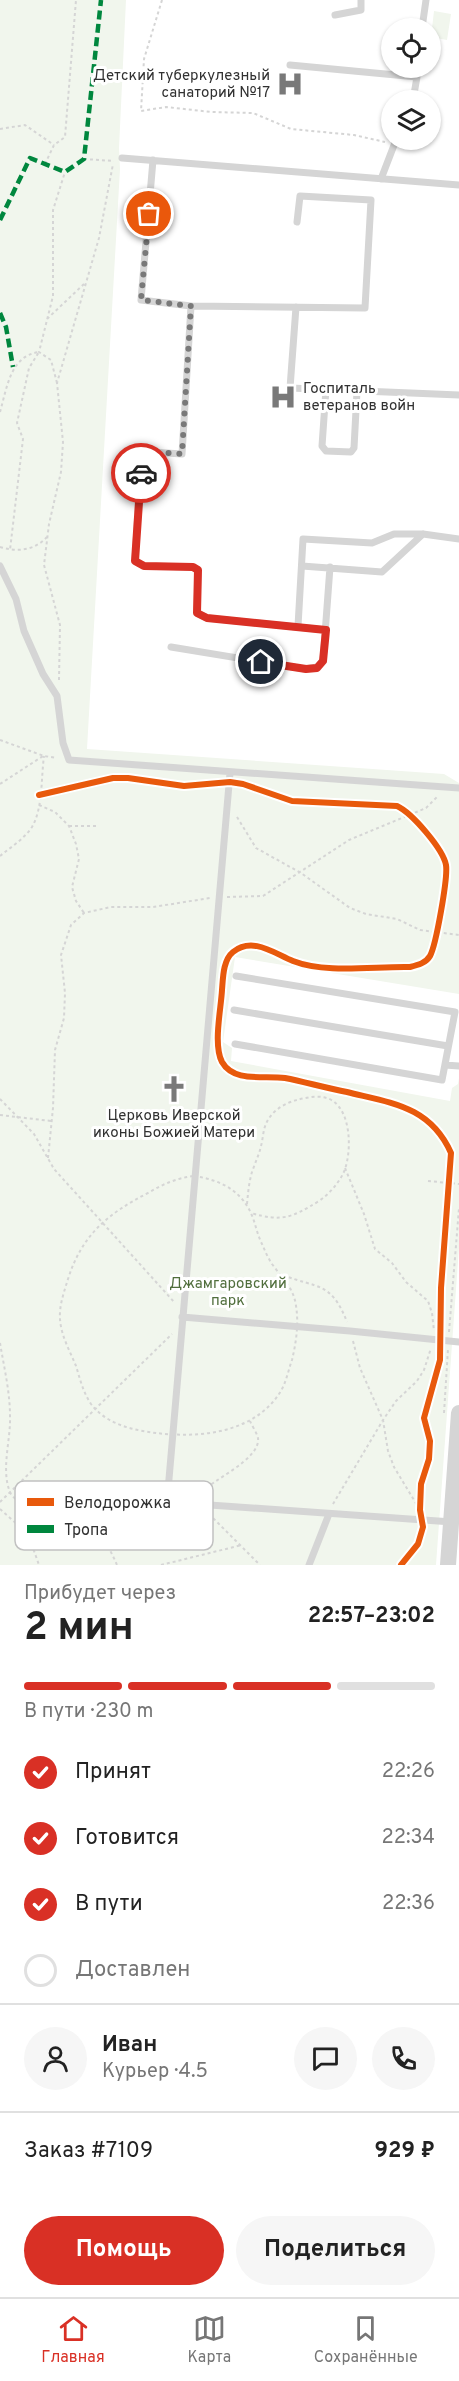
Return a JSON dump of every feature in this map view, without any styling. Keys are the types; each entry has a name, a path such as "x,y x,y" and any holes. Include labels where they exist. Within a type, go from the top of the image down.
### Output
{"street":[{"path":"448,1565 454,1529 459,1413"}],"lane":[{"path":"335,15 360,10 362,0"},
{"path":"423,18 426,0"},
{"path":"290,65 381,74"},
{"path":"381,179 392,150"},
{"path":"122,158 459,185"},
{"path":"153,160 141,300 191,306 364,308 371,200 300,196 297,222"},
{"path":"191,306 182,454 152,452 141,460 135,561 144,566 193,567 198,570 197,613 207,618 326,630"},
{"path":"296,307 290,388 459,395"},
{"path":"326,389 322,446 326,451 351,452 354,448 357,391"},
{"path":"298,626 303,539 372,543 394,534 423,534 459,539"},
{"path":"303,566 382,572 423,534"},
{"path":"0,566 16,599 24,631 43,674 57,696 63,743 69,760 459,788"},
{"path":"171,647 306,669 317,668 323,661 330,567"},
{"path":"169,1481 230,772"},
{"path":"235,1044 442,1080 454,1012 236,976"},
{"path":"234,1010 448,1046"},
{"path":"445,1065 459,1066"},
{"path":"182,1317 350,1330 459,1342"},
{"path":"213,1505 424,1520 454,1529"},
{"path":"309,1565 329,1514"}],"path":[{"path":"45,164 54,145 65,137 76,0"},
{"path":"162,0 144,59 141,111 166,107 211,112 254,113 291,129 381,140"},
{"path":"0,129 25,125 54,145"},
{"path":"84,159 114,161 122,158"},
{"path":"57,383 99,238 114,161"},
{"path":"10,550 23,439 18,423 29,368 39,352 53,296 53,210 65,172"},
{"path":"47,319 85,282"},
{"path":"0,412 14,367 29,353 39,352 51,360 57,383 63,441 61,472 47,537 44,565 60,625 57,696"},
{"path":"0,547 10,550 27,549 41,544 47,537"},
{"path":"0,740 44,756 69,760"},
{"path":"0,784 44,756"},
{"path":"0,855 20,841 33,825 39,805 44,756"},
{"path":"48,1158 55,1050 64,1018 65,993 61,955 70,925 84,913 111,907 153,907 220,897 263,896 349,840 408,812 426,808 447,787"},
{"path":"39,795 48,793"},
{"path":"39,805 55,812 69,826 80,859 72,887 76,901 84,913"},
{"path":"408,812 416,820"},
{"path":"227,814 239,819 256,848 301,873 350,908 366,914 397,920 420,930 459,935"},
{"path":"69,826 98,826"},
{"path":"434,940 438,922"},
{"path":"247,1204 251,1175 261,1148 266,1123 275,1111 289,1102 320,1097 332,1100 340,1108 346,1122 348,1139 343,1174 328,1195 286,1218 272,1219 251,1213"},
{"path":"0,1099 34,1134 54,1169 174,1300 182,1317 170,1336 21,1481"},
{"path":"0,1115 51,1121"},
{"path":"329,1514 336,1496 366,1451 383,1420 396,1401 417,1381 441,1340 428,1301 406,1282 392,1263 375,1249 364,1214 345,1168"},
{"path":"449,1195 450,1173"},
{"path":"428,1181 459,1184"},
{"path":"440,1360 459,1208"},
{"path":"280,1274 318,1285 331,1294 341,1308 350,1330 360,1368 383,1420 388,1451 394,1467 412,1494 424,1520"},
{"path":"440,1315 443,1419"},
{"path":"0,1343 11,1418 5,1465 10,1492 15,1499"},
{"path":"213,1483 250,1456 257,1447 258,1438 249,1420"},
{"path":"0,1502 15,1487"},
{"path":"420,1510 421,1498"},
{"path":"0,1509 15,1522"},
{"path":"213,1517 260,1565"},
{"path":"161,1565 242,1545"},
{"path":"34,1550 39,1565"},
{"path":"110,1550 117,1565"}],"green space":[{"name":"Джамгаровский парк","path":"0,0 126,0 120,169 87,749 444,774 459,783 459,994 235,957 223,1042 232,1048 231,1061 450,1101 452,1088 458,1084 459,1078 459,1248 436,1565 0,1565"},
{"path":"434,11 451,14 447,40 441,39 441,18 433,18"}],"marked path":[{"path":"0,220 30,158 65,172 84,159 101,0"},
{"path":"0,313 6,327 13,367"}],"cycle path":[{"path":"39,795 113,778 128,778 184,786 230,782 243,784 292,801 397,806 411,816 426,832 444,858 446,872 441,911 430,956 426,960 410,967 335,968 306,965 256,946 241,948 233,952 225,964 218,1027 219,1055 227,1069 234,1073 250,1077 285,1078 408,1109 432,1125 451,1153 441,1288 440,1360 424,1418 430,1441 429,1459 421,1484 420,1510 423,1527 418,1544 401,1565"}],"way so far":[{"path":"141,473 141,460 152,452 182,454 191,306 141,300 149,214"}],"place":[{"name":"Детский туберкулезный санаторий №17","path":"290,84"},
{"name":"Госпиталь ветеранов войн","path":"283,397"},
{"name":"Церковь Иверской иконы Божией Матери","path":"174,1089"}],"route":[{"path":"141,473 135,561 144,566 193,567 198,570 197,613 207,618 326,630 323,661 317,668 306,669 261,662"}]}
